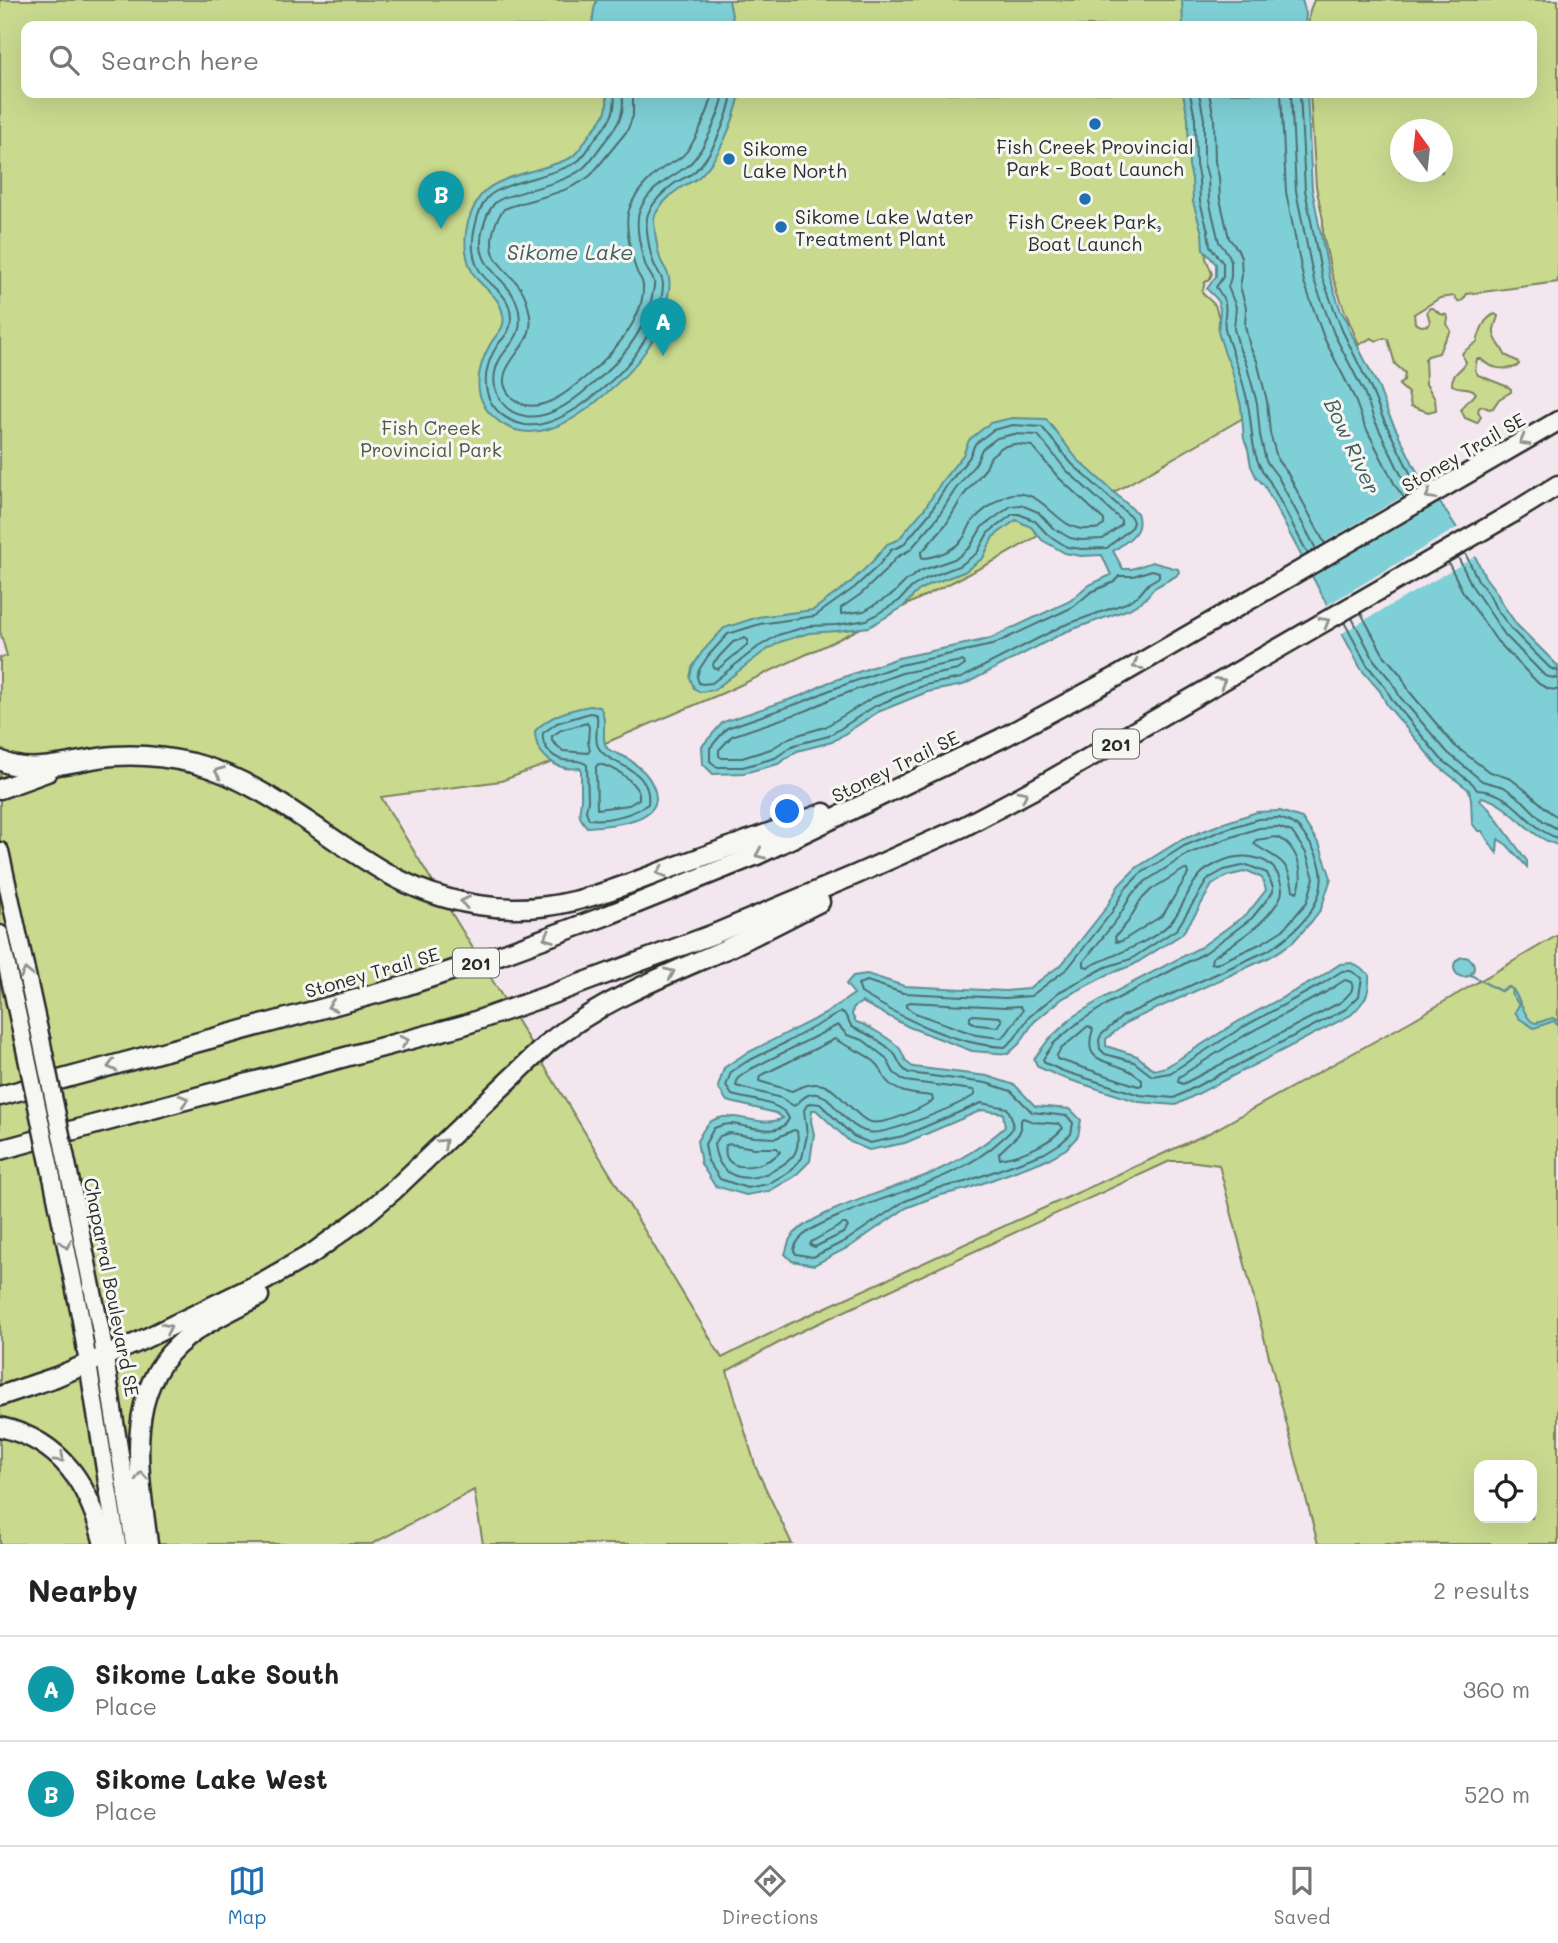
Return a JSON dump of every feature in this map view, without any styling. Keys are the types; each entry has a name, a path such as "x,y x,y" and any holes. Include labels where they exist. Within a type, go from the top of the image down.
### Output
{"highway":[{"name":"Stoney Trail SE","path":"0,1096 405,986 502,954 786,843 1002,738 1106,682 1558,421"},
{"name":"201","path":"0,1150 476,1021 726,929 855,875 963,827 1119,742 1558,485"},
{"path":"0,761 13,766 30,767 142,755 209,768 270,797 340,845 411,886 455,900 502,909 553,906 604,892 932,772"},
{"path":"0,789 80,760"},
{"path":"148,1544 140,1461 140,1430 147,1392 163,1363 177,1347 201,1328 267,1292 316,1260 367,1219 541,1050 570,1026 639,986 727,948 841,892 963,827"},
{"path":"0,1396 97,1360 286,1269 343,1232 394,1190"},
{"path":"0,1427 33,1438 51,1449 66,1464 88,1497 104,1544"}],"main road":[{"name":"Chaparral Boulevard SE","path":"0,851 69,1173 97,1360 117,1544"},
{"name":"Chaparral Boulevard SE","path":"0,934 52,1177 97,1360 134,1544"}],"green space":[{"name":"Fish Creek Provincial Park","path":"0,0 1185,0 1186,21 21,21 21,98 1195,98 1206,258 1212,274 1205,282 1202,293 1215,305 1238,381 1243,418 996,560 833,642 723,693 610,741 501,781 381,797 722,1358 787,1325 1211,1132 1411,1021 1558,935 1558,1544 1318,1544 1219,1165 1170,1161 793,1335 727,1371 756,1468 792,1544 483,1544 474,1490 372,1544 0,1544 0,658 7,656 0,631"},
{"path":"1314,0 1558,0 1558,282 1467,294 1459,302 1454,296 1440,298 1414,314 1415,323 1428,325 1430,322 1427,311 1433,308 1440,314 1447,315 1447,324 1451,331 1439,353 1425,359 1426,384 1435,399 1436,410 1428,412 1411,406 1408,393 1399,385 1404,380 1405,373 1395,364 1388,339 1377,341 1371,338 1359,345 1344,309 1331,272 1323,234 1316,186 1310,98 1537,98 1537,21 1309,21 1310,10"},
{"path":"1495,314 1498,316 1494,331 1496,339 1505,355 1519,364 1511,368 1497,368 1477,359 1475,370 1478,375 1508,387 1511,392 1499,399 1493,408 1479,408 1481,417 1477,423 1465,418 1461,410 1476,393 1471,389 1452,385 1452,381 1466,362 1463,352 1477,342 1485,322"}],"water":[{"path":"597,0 729,0 733,21 593,21"},
{"path":"1182,0 1302,0 1306,14 1305,21 1183,21"},
{"name":"Sikome Lake","path":"606,98 739,98 730,127 713,160 699,177 669,197 655,215 658,251 670,284 663,317 650,345 620,381 574,418 548,429 521,431 508,427 494,417 480,396 478,380 481,364 504,320 499,303 476,278 469,265 465,244 468,222 478,200 489,187 574,155 603,118"},
{"name":"Bow River","path":"1184,98 1307,98 1312,189 1329,275 1348,327 1418,474 1473,552 1485,577 1517,625 1558,666 1558,845 1537,835 1493,801 1482,797 1480,800 1527,861 1527,867 1498,839 1497,853 1482,831 1478,831 1472,823 1469,790 1437,765 1361,669 1264,485 1251,466 1244,439 1241,406 1218,332 1220,309 1217,299 1207,289 1216,276 1216,264 1203,249 1202,233 1193,202 1188,119"},
{"path":"1012,418 1046,419 1077,459 1137,513 1139,520 1136,531 1129,540 1113,551 1123,569 1132,569 1152,562 1178,569 1176,576 1154,588 1144,600 1129,609 1065,632 963,685 927,692 878,712 832,742 797,751 778,764 744,773 713,774 703,764 702,746 723,722 803,695 827,683 898,658 989,639 1070,601 1087,586 1111,575 1102,555 1081,556 1065,553 1042,540 1031,527 1016,520 993,537 983,558 964,572 928,585 903,607 869,627 809,633 780,642 714,690 700,692 694,688 690,678 692,668 702,652 724,628 758,617 813,610 850,583 887,544 898,540 963,455 969,440 990,423"},
{"path":"590,706 600,707 603,712 604,741 608,749 634,763 645,773 655,790 654,806 640,818 587,827 580,814 581,769 555,764 548,760 539,747 535,731 541,725 560,714"},
{"path":"1280,811 1302,818 1320,846 1331,878 1321,909 1293,942 1270,957 1127,1022 1106,1039 1106,1046 1137,1056 1154,1070 1166,1067 1239,1021 1340,964 1352,963 1369,974 1369,987 1366,997 1351,1015 1176,1105 1139,1102 1038,1067 1034,1059 1049,1039 1074,1016 1201,947 1248,913 1266,890 1262,878 1248,871 1227,876 1212,885 1182,934 1133,965 1063,998 1034,1022 1019,1044 1008,1054 972,1051 909,1027 862,1002 853,1008 852,1015 856,1022 892,1041 913,1067 987,1076 1015,1085 1035,1106 1070,1109 1081,1120 1078,1136 1066,1149 1048,1159 906,1208 851,1246 814,1265 792,1261 785,1254 790,1239 799,1229 834,1210 932,1173 962,1158 1005,1127 1003,1113 982,1110 905,1143 869,1150 850,1142 816,1110 812,1110 814,1134 810,1161 794,1177 769,1191 746,1195 715,1186 701,1164 697,1141 710,1122 728,1117 765,1122 783,1118 776,1113 727,1101 718,1087 724,1068 743,1055 825,1014 854,994 846,984 853,976 867,974 904,986 1005,991 1028,989 1062,964 1106,908 1119,885 1136,868 1181,840 1221,824 1257,812"},
{"path":"1464,957 1471,960 1474,967 1471,974 1464,977 1457,974 1454,967 1457,960"},
{"path":"1513,990 1532,1022 1553,1018 1558,1021 1558,1026 1554,1021 1534,1028 1520,1019 1515,1012 1519,1005 1511,993"}],"pier":[{"path":"1429,481 1443,500 1309,578 1298,558"},
{"path":"1460,526 1478,555 1339,635 1324,607"}],"waterway":[{"path":"1471,975 1500,991 1509,987 1513,990"}],"place":[{"name":"Fish Creek Provincial Park - Boat Launch","path":"1095,124"},
{"name":"Sikome Lake North","path":"729,159"},
{"name":"Fish Creek Park, Boat Launch","path":"1085,199"},
{"name":"Sikome Lake Water Treatment Plant","path":"781,227"},
{"name":"Sikome Lake West","path":"441,229"},
{"name":"Sikome Lake South","path":"663,356"}]}
